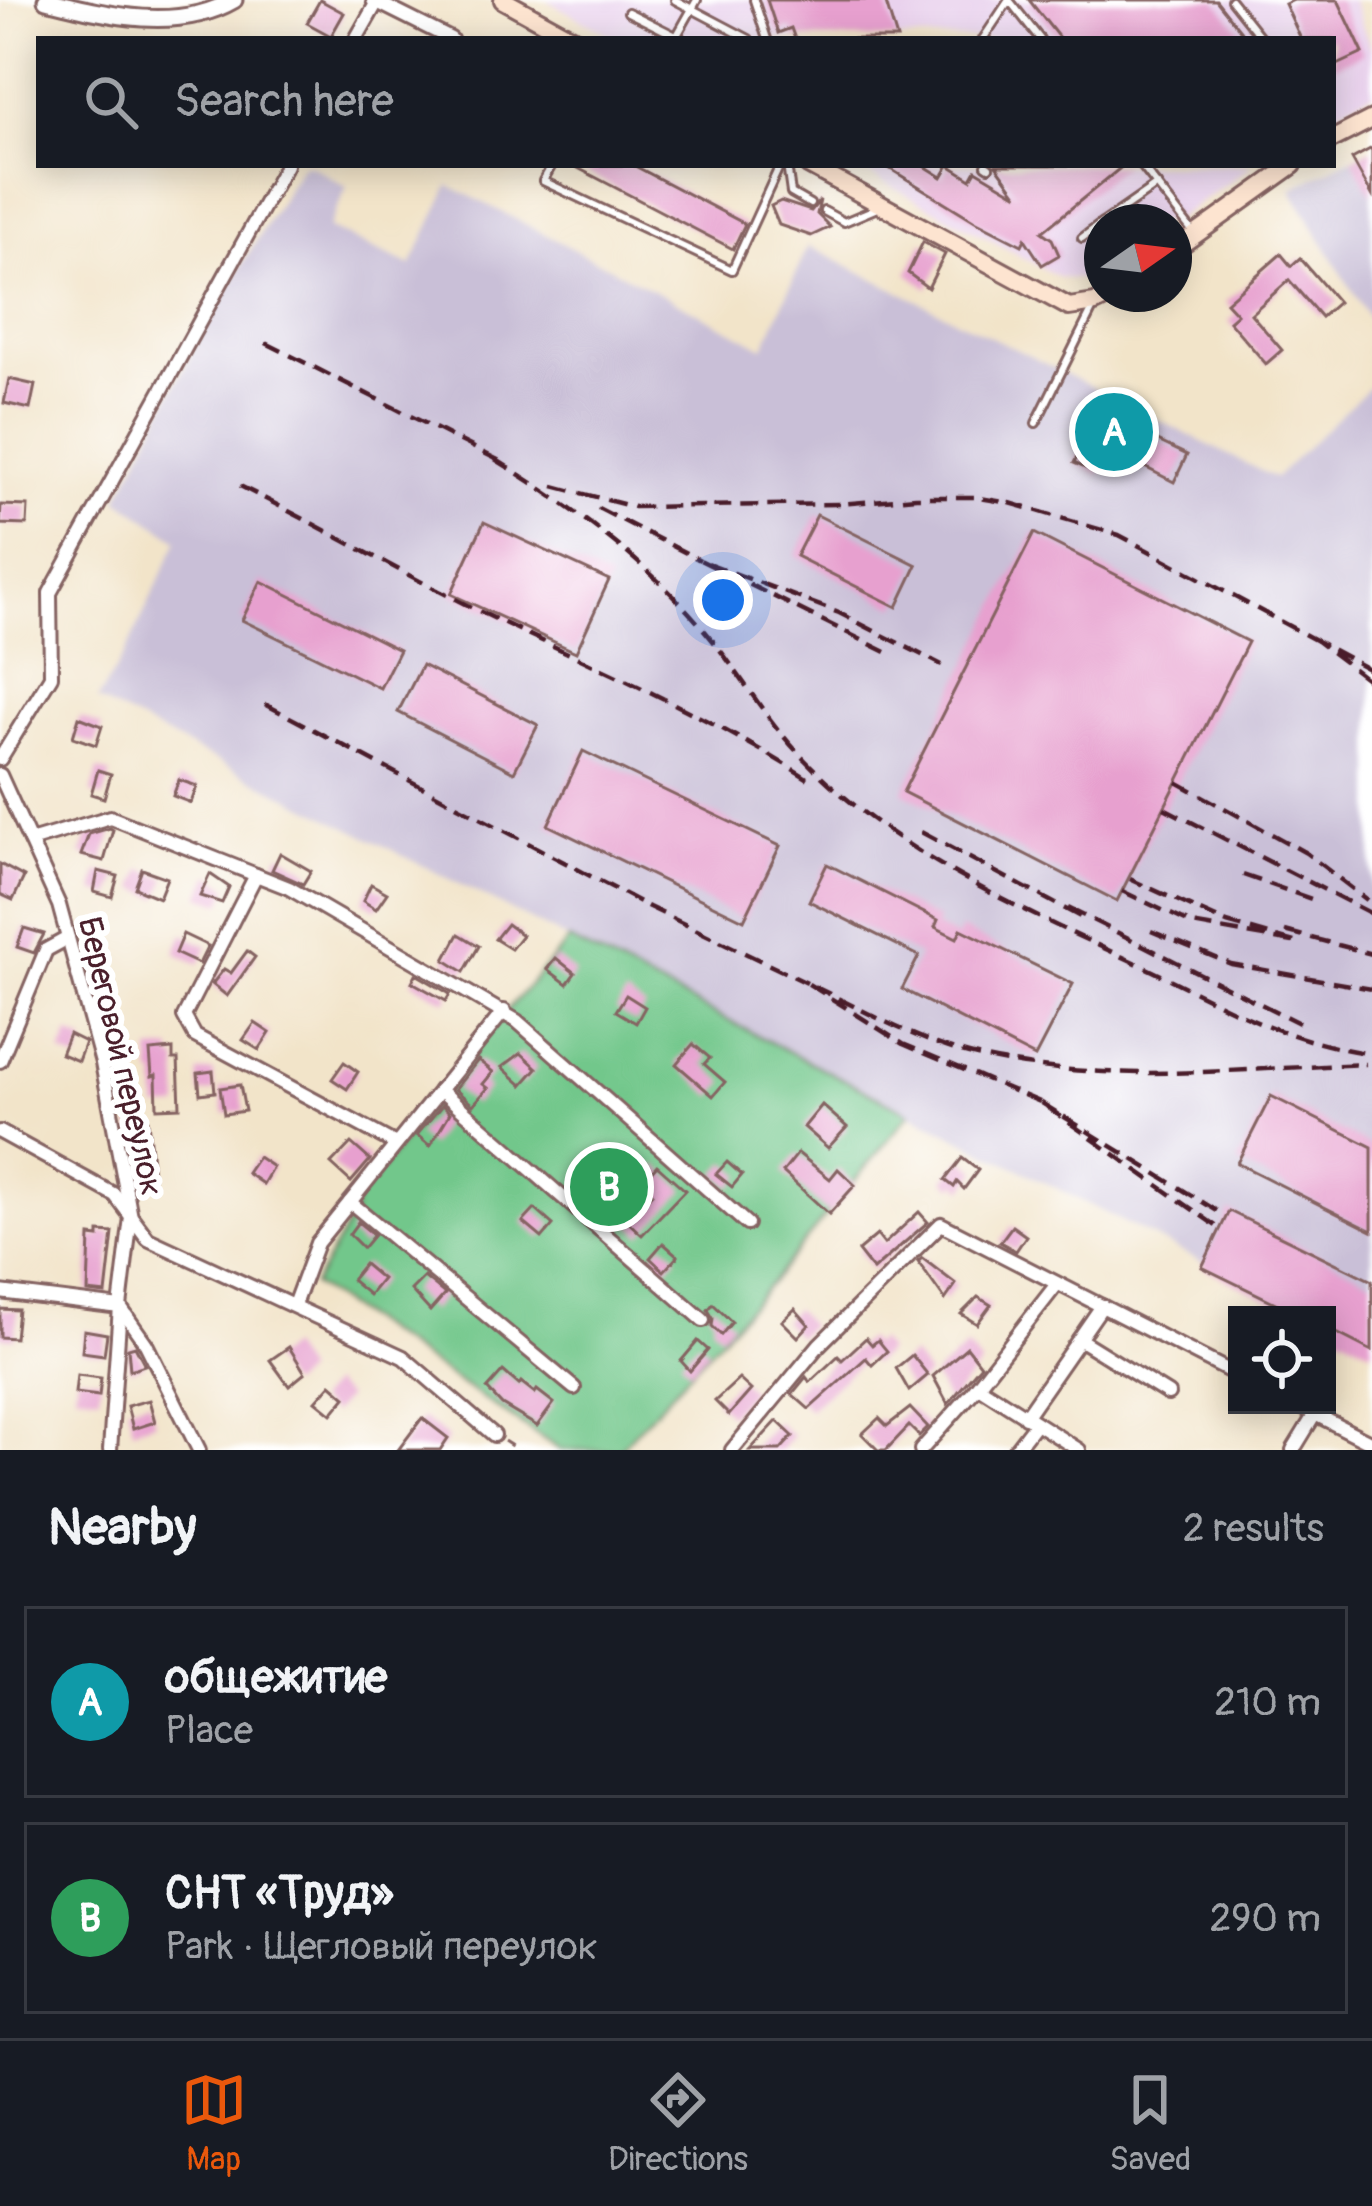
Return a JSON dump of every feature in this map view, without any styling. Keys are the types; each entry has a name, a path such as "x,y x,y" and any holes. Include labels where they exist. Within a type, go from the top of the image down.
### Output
{"main road":[{"path":"502,0 568,36"},
{"path":"1336,137 1372,119"},
{"path":"813,168 1045,296 1069,307 1084,305"},
{"path":"1192,237 1289,168"}],"street":[{"path":"46,0 124,16 188,19 235,0"},
{"path":"358,36 375,1 445,36"},
{"path":"0,759 51,676 50,593 284,168"},
{"name":"Береговой переулок","path":"0,775 59,905 102,1063 131,1217 110,1450"},
{"path":"30,841 110,817 289,888 504,1011 747,1224"},
{"path":"256,875 184,1016 195,1036 394,1143"},
{"path":"0,1060 46,950 68,938"},
{"path":"294,1305 317,1243 504,1011"},
{"path":"440,1090 703,1321"},
{"path":"0,1132 115,1196 148,1239 403,1357 494,1435"},
{"path":"350,1202 574,1388"},
{"path":"732,1450 819,1345 941,1225 1228,1370"},
{"path":"921,1450 1057,1284"},
{"path":"0,1292 120,1307 146,1344 199,1450"},
{"path":"1015,1450 1102,1306"},
{"path":"1079,1339 1168,1394"},
{"path":"977,1386 1079,1450"},
{"path":"1293,1450 1315,1414 1372,1443"}],"lane":[{"path":"675,0 743,36"},
{"path":"679,36 697,0"},
{"path":"754,0 766,36"},
{"path":"985,36 1009,0 1038,36"},
{"path":"1231,0 1260,36"},
{"path":"628,12 674,36"},
{"path":"550,168 543,181 732,270 782,168"},
{"path":"784,168 790,193 811,204"},
{"path":"1143,168 1195,235"},
{"path":"1130,204 1156,185"},
{"path":"824,211 844,222 882,206"},
{"path":"1036,423 1092,312"}],"path":[{"path":"494,1435 518,1450"}],"shaded area":[{"path":"546,0 1352,0 1372,50 1372,93 1336,111 1336,36 612,36"},
{"path":"1372,148 1372,324 1291,189"},
{"path":"300,168 315,168 347,187 328,228 411,266 449,185 764,347 808,246 1275,478 1372,384 1372,1348 1336,1322 1336,1306 1288,1306 97,700 125,654 178,540 118,499 209,319"},
{"path":"858,168 1249,168 1192,208 1192,204 1084,204 1084,279 1060,278"}],"green space":[{"path":"569,940 910,1113 769,1285 619,1450 560,1450 313,1285 354,1213 356,1201 508,1009"}],"building":[{"path":"320,0 344,13 331,36 307,23"},
{"path":"767,0 885,0 896,36 794,36 791,28 778,33"},
{"path":"1029,0 1216,0 1245,36 1058,36"},
{"path":"1338,0 1363,53 1336,66 1336,36 1300,36 1285,4"},
{"path":"1372,148 1372,195 1352,159"},
{"path":"578,168 639,168 745,224 733,249"},
{"path":"889,168 928,168 942,177 947,168 954,168 971,179 976,170 1018,195 998,168 1120,168 1042,232 1052,239 1059,255 1042,265 1025,239 1022,245"},
{"path":"820,200 817,214 830,227 811,236 779,225 771,206 781,201 811,211"},
{"path":"923,242 945,254 928,288 908,273"},
{"path":"1281,254 1291,266 1300,258 1338,302 1321,317 1289,280 1251,314 1282,350 1266,364 1229,321 1237,314 1226,302"},
{"path":"9,379 35,385 30,409 4,403"},
{"path":"1099,413 1187,455 1174,482 1111,450 1099,474 1074,463"},
{"path":"1,505 28,506 27,525 0,524"},
{"path":"817,515 917,565 897,607 796,556"},
{"path":"484,522 609,580 576,652 451,594"},
{"path":"1034,533 1248,642 1117,901 903,792"},
{"path":"261,581 399,650 380,688 242,620"},
{"path":"422,665 538,725 514,772 398,712"},
{"path":"79,717 102,726 96,745 73,737"},
{"path":"583,751 780,846 744,920 548,825"},
{"path":"98,770 111,774 104,798 91,794"},
{"path":"179,780 197,786 191,803 173,796"},
{"path":"110,828 104,861 81,855 89,834"},
{"path":"280,853 311,871 303,884 272,870"},
{"path":"0,864 24,877 13,900 0,894"},
{"path":"827,864 938,920 935,927 957,938 961,929 1073,984 1035,1057 902,989 919,956 809,901"},
{"path":"142,869 167,878 159,898 135,888"},
{"path":"98,871 118,876 112,897 94,892"},
{"path":"210,874 229,887 222,903 200,896"},
{"path":"371,884 387,893 376,909 363,901"},
{"path":"507,924 522,935 511,949 495,939"},
{"path":"24,928 44,934 34,953 17,947"},
{"path":"183,934 208,946 199,964 175,953"},
{"path":"459,934 479,946 464,972 445,960"},
{"path":"247,951 255,957 227,996 212,984 224,969 231,973"},
{"path":"556,958 575,973 567,984 547,969"},
{"path":"416,974 450,994 446,1001 412,982"},
{"path":"626,995 645,1007 636,1023 616,1011"},
{"path":"255,1023 270,1033 259,1050 243,1040"},
{"path":"69,1034 85,1042 78,1061 61,1054"},
{"path":"693,1044 710,1058 704,1064 725,1082 713,1096 676,1064"},
{"path":"173,1049 173,1059 178,1059 180,1107 157,1108 150,1051"},
{"path":"521,1053 537,1068 522,1085 502,1067"},
{"path":"478,1060 493,1072 483,1084 488,1088 473,1105 455,1089"},
{"path":"344,1062 358,1072 347,1089 332,1079"},
{"path":"213,1071 215,1092 200,1094 198,1073"},
{"path":"240,1085 245,1111 224,1114 220,1088"},
{"path":"1271,1096 1372,1147 1372,1231 1237,1163"},
{"path":"442,1105 450,1113 430,1146 417,1135"},
{"path":"822,1105 847,1127 828,1148 804,1127"},
{"path":"148,1120 154,1185 137,1186 130,1121"},
{"path":"351,1143 370,1160 351,1182 331,1164"},
{"path":"798,1153 830,1179 838,1169 855,1185 829,1214 783,1172"},
{"path":"258,1157 273,1167 263,1184 247,1173"},
{"path":"962,1158 978,1170 964,1189 945,1180"},
{"path":"727,1162 742,1175 732,1187 716,1174"},
{"path":"657,1165 685,1190 642,1235 626,1220 652,1193 641,1183"},
{"path":"609,1184 620,1194 605,1212 593,1203"},
{"path":"535,1209 553,1225 542,1238 523,1222"},
{"path":"1229,1211 1372,1281 1372,1351 1336,1333 1336,1306 1282,1306 1202,1267"},
{"path":"919,1212 928,1222 873,1270 858,1251 877,1235 884,1244"},
{"path":"358,1222 374,1235 363,1248 349,1234"},
{"path":"1012,1226 1026,1236 1016,1251 1000,1242"},
{"path":"99,1232 113,1233 106,1294 88,1292 90,1236 99,1237"},
{"path":"663,1243 678,1256 664,1271 650,1258"},
{"path":"922,1258 956,1284 945,1300 918,1262"},
{"path":"364,1264 382,1279 369,1295 351,1280"},
{"path":"424,1277 445,1294 430,1311 411,1290"},
{"path":"978,1297 991,1305 977,1324 961,1314"},
{"path":"713,1304 732,1322 721,1335 712,1326 708,1310"},
{"path":"0,1309 18,1310 15,1338 0,1337"},
{"path":"795,1309 809,1325 798,1337 782,1321"},
{"path":"84,1330 107,1334 104,1355 82,1352"},
{"path":"866,1338 872,1345 878,1340 887,1351 872,1365 866,1358 809,1409 792,1394 806,1377 810,1382"},
{"path":"698,1341 708,1350 690,1371 681,1361"},
{"path":"135,1346 145,1365 130,1370 128,1348"},
{"path":"289,1347 305,1373 289,1386 270,1360"},
{"path":"967,1347 981,1365 948,1404 933,1376"},
{"path":"912,1355 928,1375 909,1391 896,1368"},
{"path":"503,1371 554,1403 537,1426 502,1405 487,1389"},
{"path":"77,1375 101,1378 99,1396 75,1393"},
{"path":"739,1379 751,1390 729,1415 715,1401"},
{"path":"331,1384 346,1397 332,1414 316,1401"},
{"path":"149,1400 155,1422 133,1429 127,1406"},
{"path":"910,1408 928,1427 919,1436 909,1426 886,1450 878,1450 862,1434 879,1418 887,1426"},
{"path":"422,1418 448,1438 440,1450 398,1450"},
{"path":"777,1421 793,1436 780,1450 750,1450"}],"railway":[{"path":"266,343 506,464"},
{"path":"495,459 577,514 653,576 713,641 805,760 879,824 1004,900 1250,1018 1306,1039 1372,1054"},
{"path":"240,486 452,598 690,712 810,780"},
{"path":"554,486 634,507 841,504 916,497 974,497 1010,503 1119,535 1317,641"},
{"path":"598,508 700,560"},
{"path":"886,652 700,560 839,613 942,665"},
{"path":"1372,671 1317,641 1372,683"},
{"path":"265,704 649,907 807,983"},
{"path":"1177,782 1306,853 1367,900"},
{"path":"1164,808 1372,914"},
{"path":"921,832 1082,918"},
{"path":"1243,875 1311,899"},
{"path":"1122,891 1192,924 1298,943 1227,923 1130,879"},
{"path":"1068,908 1299,1023"},
{"path":"1151,931 1231,964 1372,989"},
{"path":"1285,931 1372,954"},
{"path":"1040,1102 903,1044 807,983 933,1042 1025,1065 1171,1073 1366,1064"},
{"path":"1216,1226 1040,1102 1222,1214"}],"place":[{"name":"общежитие","path":"1114,432"},
{"name":"СНТ «Труд»","path":"609,1187"}]}
